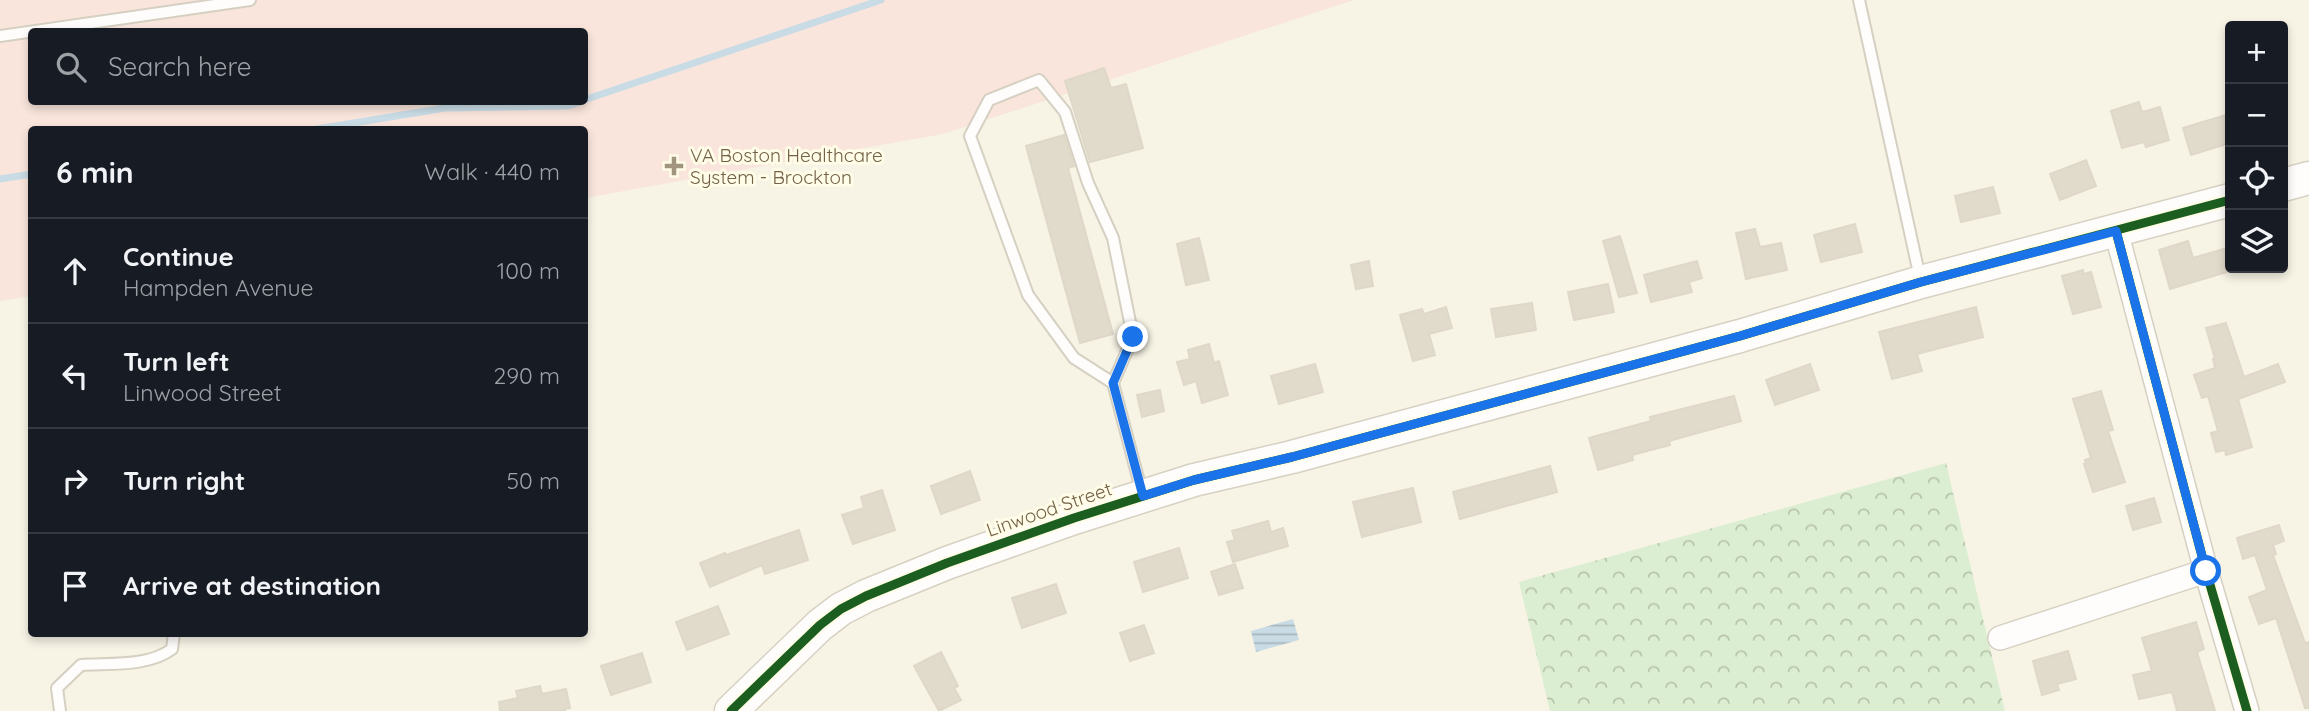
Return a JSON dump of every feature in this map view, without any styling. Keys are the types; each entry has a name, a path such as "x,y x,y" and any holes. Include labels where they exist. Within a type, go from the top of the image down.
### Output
{"street":[{"path":"2288,184 2309,178"},
{"name":"Linwood Street","path":"731,711 820,625 841,609 947,563 1143,496 1194,480 1292,457 1740,336 1921,282 2225,201"},
{"path":"2116,231 2206,571 2247,711"},
{"path":"2000,638 2206,571"}],"lane":[{"path":"56,28 250,0"},
{"path":"1860,0 1921,282"},
{"path":"0,36 28,32"},
{"path":"1113,383 1074,358 1028,295 970,136 989,100 1039,80 1065,112 1088,183 1113,238 1133,337 1113,383 1143,496"},
{"path":"60,711 57,688 81,664 128,662 160,657 172,649 174,637"}],"shaded area":[{"name":"VA Boston Healthcare System - Brockton","path":"0,0 1354,0 943,134 588,197 588,126 28,126 28,296 0,301"}],"green space":[{"path":"1946,463 2005,711 1550,711 1519,582"}],"water":[{"path":"1293,619 1299,640 1256,652 1251,631"}],"building":[{"path":"1104,68 1111,88 1126,84 1143,148 1090,162 1065,81"},
{"path":"2139,102 2142,112 2160,107 2169,140 2146,147 2144,142 2122,148 2111,111"},
{"path":"2225,115 2225,145 2191,155 2183,128"},
{"path":"1064,135 1074,166 1068,168 1113,334 1080,343 1026,146"},
{"path":"2086,160 2096,186 2060,200 2050,174"},
{"path":"1993,187 2000,213 1961,222 1955,196"},
{"path":"1855,224 1862,252 1821,262 1814,235"},
{"path":"1755,229 1760,247 1781,243 1787,270 1746,279 1736,233"},
{"path":"1620,236 1637,293 1619,297 1603,241"},
{"path":"1199,238 1209,280 1186,285 1177,244"},
{"path":"2188,241 2193,258 2225,248 2225,272 2170,289 2159,250"},
{"path":"1369,261 1373,286 1356,289 1351,265"},
{"path":"1697,261 1702,278 1689,282 1692,292 1651,302 1644,275"},
{"path":"2083,270 2083,274 2091,272 2101,307 2073,314 2062,276"},
{"path":"1608,284 1614,312 1574,320 1568,292"},
{"path":"1532,303 1536,330 1496,337 1491,309"},
{"path":"1446,307 1452,328 1429,334 1435,355 1413,361 1400,315 1422,309 1424,314"},
{"path":"1976,307 1983,337 1917,354 1922,371 1892,379 1879,332"},
{"path":"2226,323 2244,377 2278,364 2285,382 2238,399 2252,447 2226,455 2225,450 2216,452 2211,433 2218,431 2208,396 2202,398 2194,375 2215,368 2206,328"},
{"path":"1209,344 1214,363 1219,361 1228,395 1202,403 1196,381 1184,385 1177,362 1190,359 1188,350"},
{"path":"1315,364 1323,392 1279,404 1271,376"},
{"path":"1810,364 1819,390 1775,405 1766,380"},
{"path":"1160,390 1164,411 1142,417 1137,395"},
{"path":"2101,391 2113,430 2108,431 2125,482 2093,492 2084,464 2085,460 2091,458 2073,399"},
{"path":"1734,396 1741,421 1669,441 1670,445 1632,455 1633,460 1598,470 1589,438 1651,421 1650,417"},
{"path":"1550,466 1557,492 1460,519 1453,492"},
{"path":"970,471 980,500 941,514 931,486"},
{"path":"1413,488 1421,522 1362,537 1353,502"},
{"path":"882,490 895,530 853,544 842,515 864,508 861,497"},
{"path":"2154,498 2161,522 2133,530 2126,506"},
{"path":"1268,521 1271,532 1283,528 1288,546 1233,562 1227,542 1235,540 1232,531"},
{"path":"2279,525 2284,541 2273,545 2276,554 2273,555 2305,643 2309,642 2309,708 2305,708 2276,618 2259,624 2249,597 2267,590 2255,555 2243,559 2237,538"},
{"path":"799,530 808,560 765,574 762,565 710,587 700,563"},
{"path":"1179,548 1188,578 1143,592 1134,562"},
{"path":"1235,564 1243,588 1219,595 1211,572"},
{"path":"1056,584 1066,613 1022,628 1012,598"},
{"path":"718,606 729,634 687,650 676,622"},
{"path":"2196,622 2204,649 2197,652 2215,711 2177,711 2172,692 2139,699 2133,675 2152,671 2142,638"},
{"path":"1144,625 1154,653 1130,661 1120,633"},
{"path":"2068,651 2076,679 2057,684 2059,690 2042,695 2033,661"},
{"path":"941,652 958,686 954,688 961,700 939,711 914,666"},
{"path":"642,653 651,682 611,695 601,666"},
{"path":"540,686 542,694 566,689 570,708 565,711 500,711 499,702 518,698 516,691"}],"waterway":[{"path":"588,99 881,0"},
{"path":"335,126 445,108 571,105"},
{"path":"0,179 28,175"}],"cycle path":[{"path":"731,711 820,625 841,609 947,563 1074,518 1194,480 1292,457 1740,336 1921,282 2225,201"},
{"path":"2116,231 2206,571 2247,711"}],"place":[{"name":"VA Boston Healthcare System - Brockton","path":"674,166"}],"route":[{"path":"1133,337 1113,383 1143,496 1194,480 1292,457 1740,336 1921,282 2116,231 2206,571"}]}
